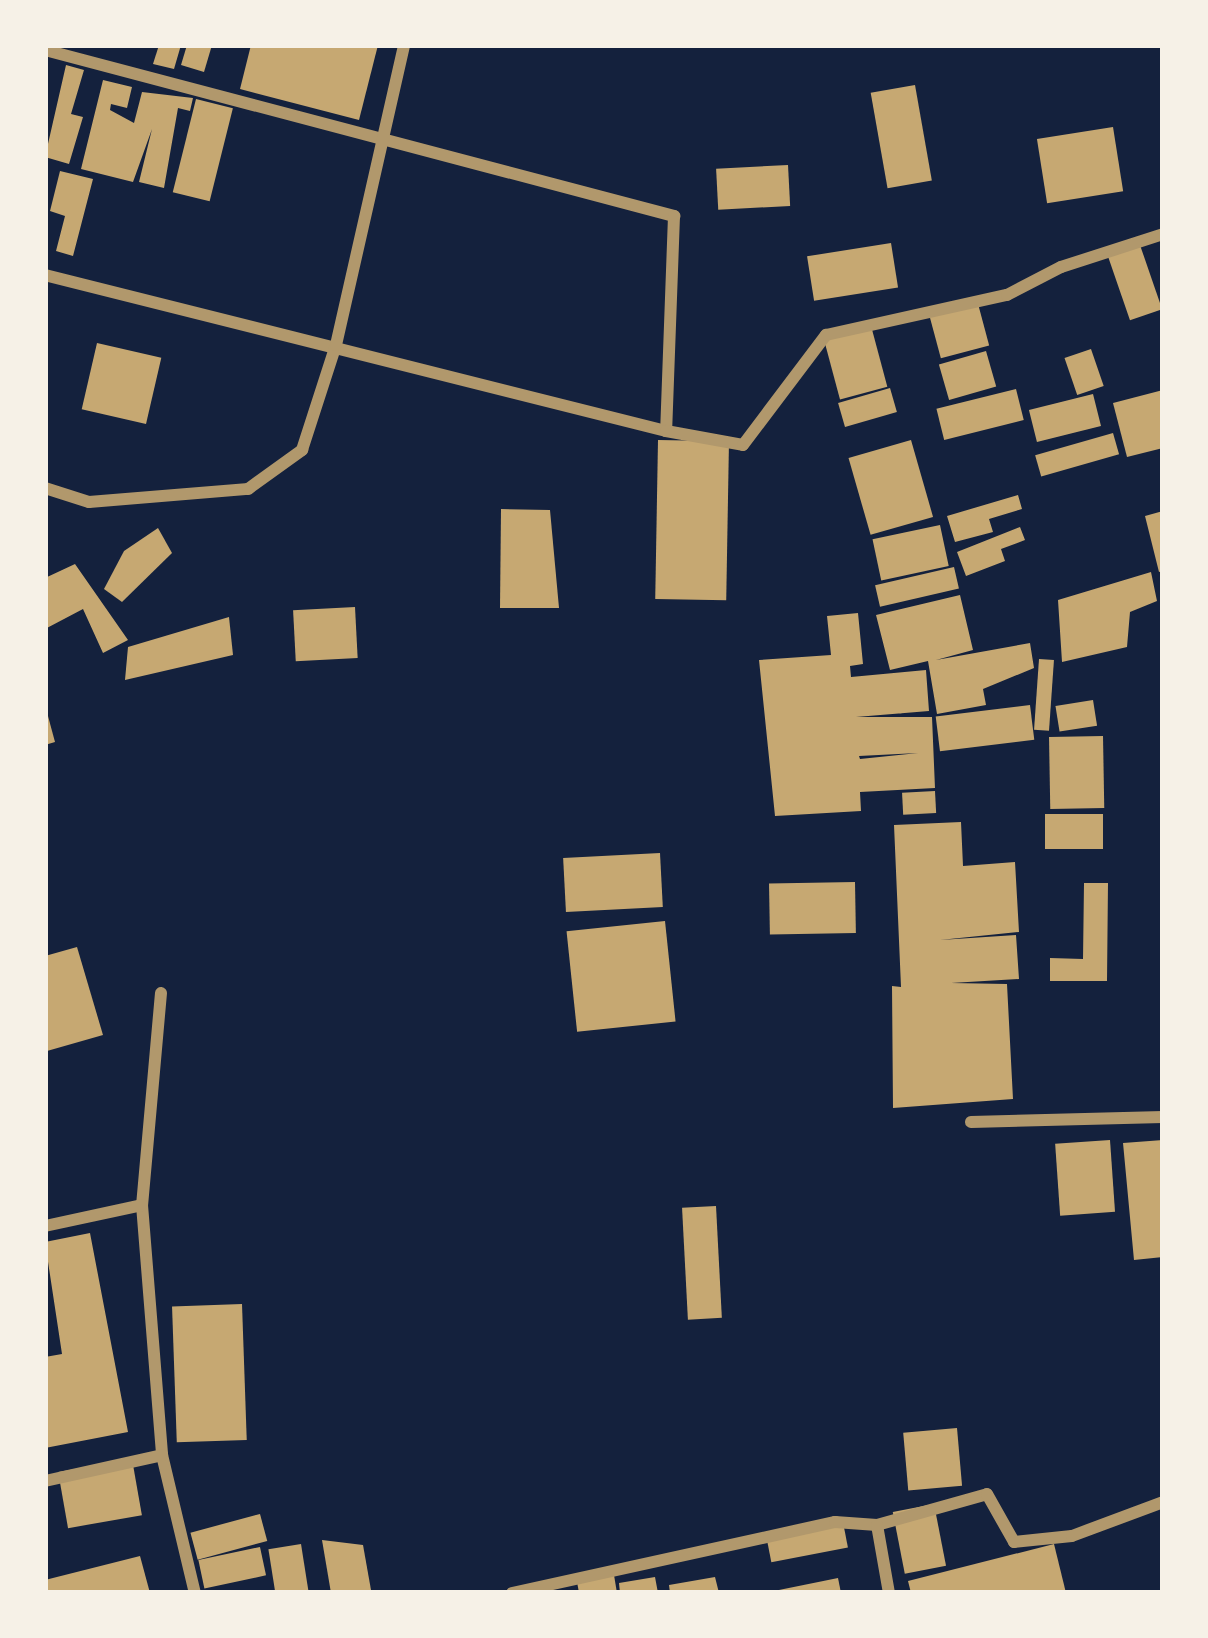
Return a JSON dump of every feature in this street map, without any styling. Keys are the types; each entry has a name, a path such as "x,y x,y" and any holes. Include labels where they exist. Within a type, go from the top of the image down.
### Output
{"street":[{"path":"45,488 88,502 248,489 302,450 336,345 404,45"},
{"path":"45,50 385,136 674,216 666,431"},
{"path":"45,275 666,431 743,445 826,335 1007,295 1060,267 1163,234"},
{"path":"161,993 142,1204 162,1455 195,1593"},
{"path":"971,1122 1163,1117"},
{"path":"45,1226 142,1204"},
{"path":"45,1481 162,1455"},
{"path":"512,1593 836,1522 877,1525 987,1494 1014,1542 1072,1536 1163,1502"},
{"path":"877,1525 889,1593"}],"building":[{"path":"159,45 181,45 174,69 153,64"},
{"path":"187,45 212,45 204,72 181,65"},
{"path":"251,45 378,45 359,120 240,89"},
{"path":"66,65 84,70 71,114 83,117 69,164 45,157"},
{"path":"103,80 132,87 127,108 111,104 110,110 134,123 142,92 193,98 190,111 178,108 164,188 139,182 152,129 133,182 81,169"},
{"path":"915,85 932,181 888,188 871,93"},
{"path":"196,99 233,108 210,201 173,192"},
{"path":"1113,127 1123,191 1047,203 1037,139"},
{"path":"788,165 790,206 718,210 716,169"},
{"path":"60,171 93,179 73,256 56,251 65,216 50,211"},
{"path":"891,243 898,287 814,301 807,256"},
{"path":"1140,245 1162,309 1130,320 1108,256"},
{"path":"977,300 989,345 941,358 929,313"},
{"path":"870,322 887,387 840,399 823,335"},
{"path":"97,343 161,358 146,424 82,409"},
{"path":"1091,349 1104,386 1077,395 1065,358"},
{"path":"986,351 996,387 949,400 939,365"},
{"path":"890,388 897,412 845,427 838,403"},
{"path":"1016,389 1024,420 944,440 936,409"},
{"path":"1163,390 1163,448 1127,457 1113,403"},
{"path":"1093,394 1101,426 1037,442 1029,410"},
{"path":"1113,433 1119,454 1041,476 1035,455"},
{"path":"658,440 729,441 726,600 655,599"},
{"path":"911,440 933,517 871,535 849,458"},
{"path":"1018,495 1022,509 989,519 993,532 955,542 947,516"},
{"path":"501,509 550,510 559,608 500,608"},
{"path":"1163,511 1163,571 1159,572 1145,516"},
{"path":"940,525 949,566 881,580 873,539"},
{"path":"1020,527 1025,540 1001,549 1005,561 966,576 957,552"},
{"path":"158,528 172,553 122,602 104,589 124,551"},
{"path":"75,564 128,640 103,653 83,609 45,629 45,578"},
{"path":"954,567 959,588 880,607 875,585"},
{"path":"1151,572 1157,601 1130,612 1127,647 1062,662 1058,600"},
{"path":"960,595 973,650 936,660 1030,643 1034,668 983,689 986,705 937,714 928,661 890,670 876,615"},
{"path":"355,607 358,658 296,661 293,610"},
{"path":"858,613 863,664 850,666 851,677 926,670 929,711 856,717 932,717 935,788 860,792 861,811 775,816 759,660 831,655 827,616"},
{"path":"229,617 233,655 125,680 128,647"},
{"path":"1039,659 1054,660 1049,731 1034,730"},
{"path":"1093,700 1097,726 1060,732 1055,706"},
{"path":"45,705 55,742 45,745"},
{"path":"1030,705 1034,740 940,751 936,717"},
{"path":"1103,736 1104,808 1050,809 1049,737"},
{"path":"935,791 936,813 903,815 902,793"},
{"path":"1045,814 1103,814 1103,849 1045,849"},
{"path":"961,822 963,866 1015,862 1019,932 940,940 1016,935 1019,979 951,983 1007,984 1013,1099 893,1108 892,986 901,987 894,825"},
{"path":"660,853 663,907 566,912 563,858"},
{"path":"855,882 856,933 770,934 769,884"},
{"path":"1084,883 1108,883 1107,981 1050,981 1050,958 1083,959"},
{"path":"665,921 676,1021 577,1032 567,931"},
{"path":"77,947 103,1035 47,1051 45,956"},
{"path":"1110,1140 1115,1212 1060,1216 1055,1144"},
{"path":"1163,1140 1163,1257 1134,1260 1123,1143"},
{"path":"716,1206 722,1318 688,1320 682,1208"},
{"path":"90,1233 128,1432 45,1448 45,1357 62,1354 45,1242"},
{"path":"242,1304 247,1440 177,1442 172,1306"},
{"path":"957,1428 962,1486 908,1490 903,1433"},
{"path":"132,1459 142,1515 68,1528 58,1472"},
{"path":"934,1504 946,1566 905,1574 893,1512"},
{"path":"260,1514 267,1541 198,1560 190,1533"},
{"path":"842,1517 848,1547 771,1562 765,1532"},
{"path":"322,1540 363,1545 371,1590 331,1593"},
{"path":"301,1544 309,1593 275,1593 268,1549"},
{"path":"1054,1544 1066,1593 911,1593 908,1581"},
{"path":"260,1547 266,1575 204,1588 198,1560"},
{"path":"140,1556 150,1593 45,1593 45,1580"},
{"path":"613,1569 617,1593 579,1593 576,1576"},
{"path":"655,1577 658,1593 620,1593 619,1583"},
{"path":"715,1577 719,1593 670,1593 669,1585"},
{"path":"838,1578 841,1593 774,1593 774,1591"}]}
